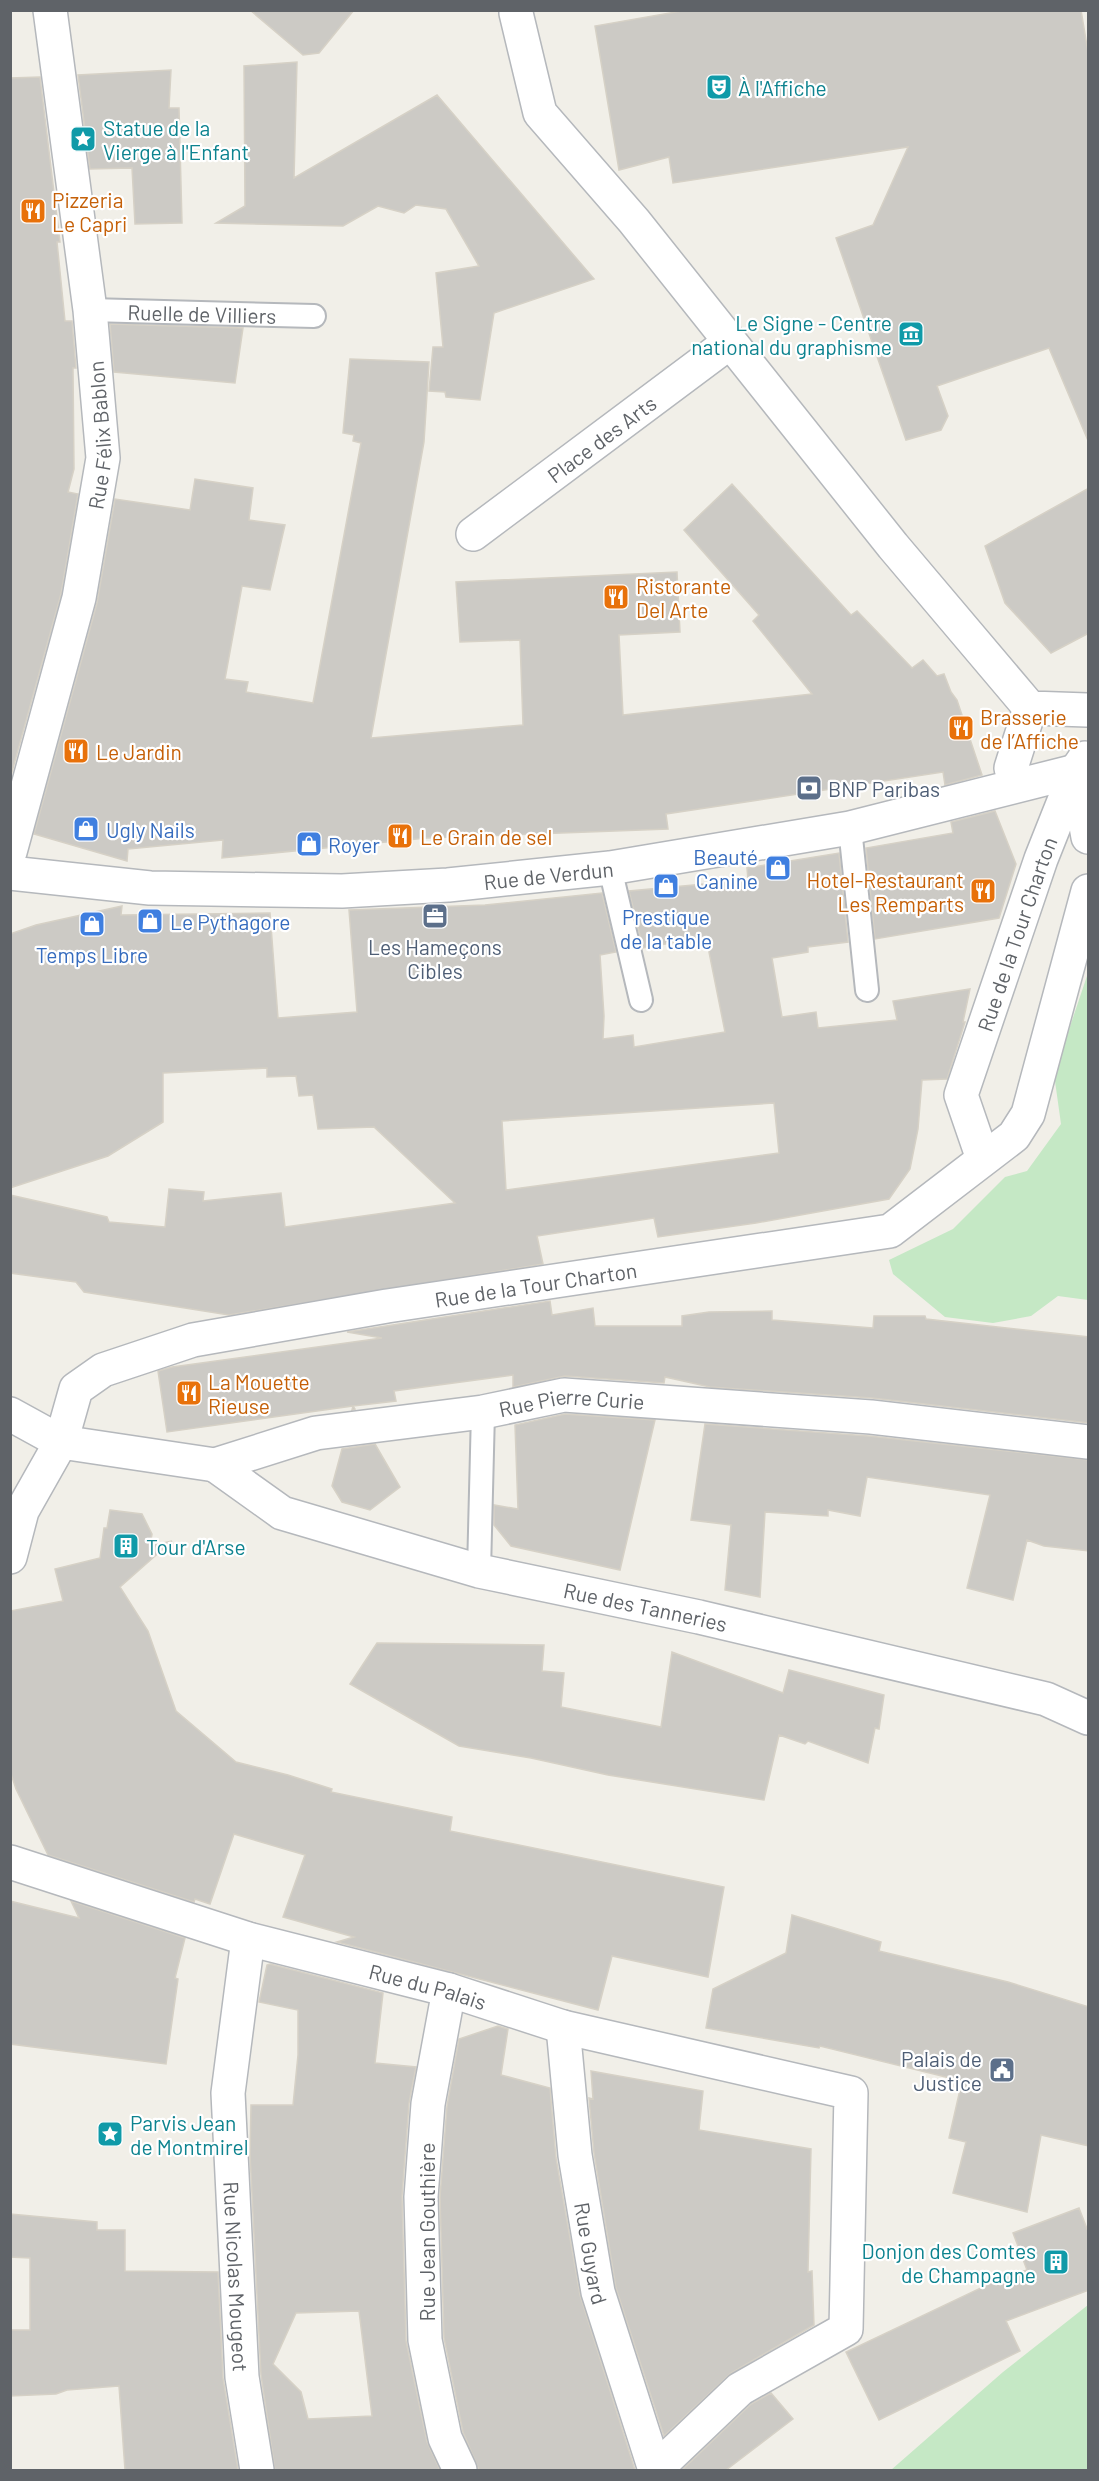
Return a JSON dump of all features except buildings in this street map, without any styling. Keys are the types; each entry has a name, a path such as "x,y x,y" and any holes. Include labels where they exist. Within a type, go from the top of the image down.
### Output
{"street":[{"name":"Rue Félix Bablon","path":"10,852 79,598 103,458 90,310 50,10"},
{"path":"516,13 540,113 634,221 893,546 1029,708 1087,710"},
{"name":"Place des Arts","path":"473,534 730,342"},
{"path":"1011,768 1029,708"},
{"name":"Rue de Verdun","path":"10,873 150,888 342,891 448,885 610,868 850,828 1082,762"},
{"name":"Rue de la Tour Charton","path":"1082,762 1089,837"},
{"name":"Rue de la Tour Charton","path":"983,1159 961,1095 1041,859 1082,762"},
{"name":"Rue de la Tour Charton","path":"61,1442 76,1389 103,1370 193,1340 387,1306 890,1231 1014,1136 1028,1114 1089,891"},
{"name":"Rue Pierre Curie","path":"61,1442 214,1465 316,1433 483,1412 564,1395 871,1417 1089,1442"},
{"path":"10,1414 61,1442 22,1511 10,1557"},
{"name":"Rue des Tanneries","path":"214,1465 282,1512 479,1571 699,1617 1046,1699 1089,1718"},
{"name":"Rue du Palais","path":"10,1863 248,1938 449,1990 563,2027 851,2093 846,2329 740,2389 655,2470"},
{"name":"Rue Nicolas Mougeot","path":"248,1938 228,2093 242,2377 257,2470"},
{"name":"Rue Jean Gouthière","path":"449,1990 429,2104 421,2197 425,2340 445,2438 460,2470"},
{"name":"Rue Guyard","path":"563,2027 575,2156 598,2292 655,2470"}],"lane":[{"name":"Ruelle de Villiers","path":"90,310 314,316"},
{"path":"850,828 867,990"},
{"path":"610,868 641,1000"},
{"path":"479,1571 483,1412"}],"green space":[{"path":"1088,973 1088,1300 1058,1296 1031,1316 993,1323 945,1317 893,1274 889,1260 953,1229 1005,1177 1027,1171 1061,1124 1054,1074"},
{"path":"1088,2305 1088,2470 891,2470 1003,2372"}],"place":[{"name":"À l'Affiche","path":"719,87"},
{"name":"Statue de la Vierge à l'Enfant","path":"83,139"},
{"name":"Pizzeria Le Capri","path":"33,211"},
{"name":"Le Signe - Centre national du graphisme","path":"911,334"},
{"name":"Ristorante Del Arte","path":"616,597"},
{"name":"Brasserie de l’Affiche","path":"961,728"},
{"name":"Le Jardin","path":"76,751"},
{"name":"BNP Paribas","path":"809,788"},
{"name":"Ugly Nails","path":"86,829"},
{"name":"Le Grain de sel","path":"400,836"},
{"name":"Royer","path":"309,844"},
{"name":"Beauté Canine","path":"778,868"},
{"name":"Prestique de la table","path":"666,886"},
{"name":"Hotel-Restaurant Les Remparts","path":"983,891"},
{"name":"Les Hameçons Cibles","path":"435,916"},
{"name":"Le Pythagore","path":"150,921"},
{"name":"Temps Libre","path":"92,924"},
{"name":"La Mouette Rieuse","path":"189,1393"},
{"name":"Tour d'Arse","path":"126,1546"},
{"name":"Palais de Justice","path":"1002,2070"},
{"name":"Parvis Jean de Montmirel","path":"110,2134"},
{"name":"Donjon des Comtes de Champagne","path":"1056,2262"}]}
